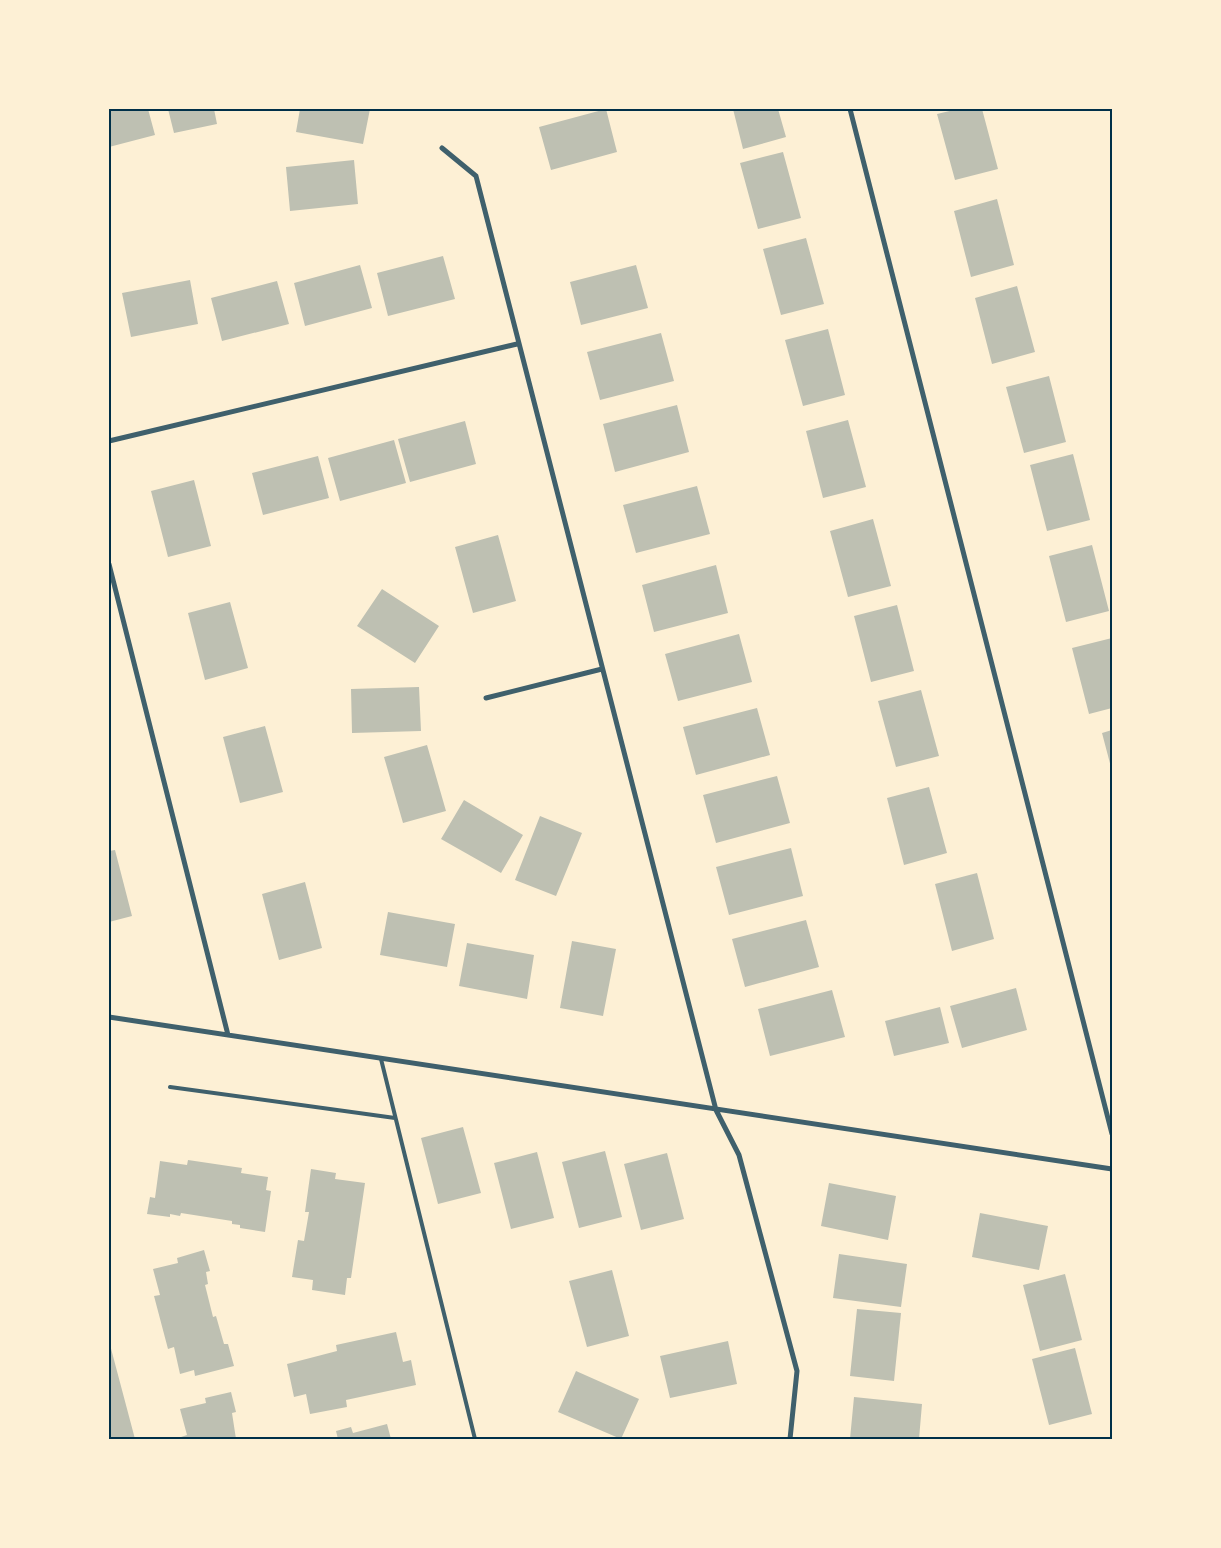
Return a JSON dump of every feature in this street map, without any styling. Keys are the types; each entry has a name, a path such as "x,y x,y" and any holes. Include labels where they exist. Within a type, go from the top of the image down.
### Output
{"street":[{"path":"850,109 1112,1134"},
{"path":"442,148 476,176 517,344 716,1110 739,1155 796,1372 790,1439"},
{"path":"109,441 517,344"},
{"path":"109,564 228,1035"},
{"path":"486,698 602,669"},
{"path":"109,1017 1112,1169"}],"lane":[{"path":"380,1059 475,1439"},
{"path":"170,1087 395,1118"}],"building":[{"path":"109,109 148,109 155,135 109,147"},
{"path":"168,109 214,109 217,124 174,133"},
{"path":"300,109 370,109 363,144 296,132"},
{"path":"606,109 617,152 551,170 539,127"},
{"path":"733,109 778,109 786,137 743,149"},
{"path":"958,109 982,109 998,169 955,180 937,114"},
{"path":"783,152 801,218 758,229 740,163"},
{"path":"354,160 358,204 290,211 286,167"},
{"path":"997,199 1014,265 971,277 954,211"},
{"path":"806,238 824,304 781,315 763,249"},
{"path":"443,256 455,299 388,316 377,273"},
{"path":"360,265 372,308 305,326 294,283"},
{"path":"636,265 648,308 581,325 570,282"},
{"path":"190,280 198,324 131,337 122,293"},
{"path":"277,281 289,324 222,341 211,298"},
{"path":"1017,286 1035,352 992,364 975,298"},
{"path":"828,329 845,395 803,406 785,340"},
{"path":"661,333 674,381 600,400 587,352"},
{"path":"1049,376 1066,442 1024,453 1006,387"},
{"path":"677,405 689,452 615,472 603,424"},
{"path":"848,420 866,487 823,498 806,431"},
{"path":"465,421 476,464 410,482 398,439"},
{"path":"394,440 406,483 340,501 328,458"},
{"path":"1073,454 1090,520 1047,531 1030,465"},
{"path":"318,456 329,498 263,515 252,473"},
{"path":"194,480 211,546 168,557 151,491"},
{"path":"697,486 710,534 636,553 623,505"},
{"path":"873,519 891,586 848,597 830,531"},
{"path":"498,535 516,601 473,613 455,547"},
{"path":"1092,545 1109,611 1066,622 1049,556"},
{"path":"716,565 728,613 654,632 642,585"},
{"path":"382,589 439,626 415,663 357,626"},
{"path":"230,602 248,668 205,680 188,613"},
{"path":"897,605 914,671 871,682 854,616"},
{"path":"739,634 752,682 678,701 665,654"},
{"path":"1112,638 1112,708 1089,714 1072,648"},
{"path":"419,687 421,731 352,733 351,689"},
{"path":"921,690 939,756 896,767 878,701"},
{"path":"757,708 770,755 696,775 683,727"},
{"path":"265,726 283,792 240,803 223,737"},
{"path":"1112,730 1112,771 1102,733"},
{"path":"427,745 446,811 403,823 384,757"},
{"path":"777,776 790,823 716,843 703,795"},
{"path":"929,787 947,853 904,865 887,798"},
{"path":"464,800 523,835 501,873 441,839"},
{"path":"540,816 582,833 556,896 515,880"},
{"path":"791,848 803,896 729,915 716,867"},
{"path":"115,850 132,916 109,922 109,851"},
{"path":"977,873 994,939 952,951 935,884"},
{"path":"305,882 322,948 279,960 262,894"},
{"path":"388,912 455,924 447,967 380,955"},
{"path":"806,920 819,967 745,987 732,939"},
{"path":"572,941 616,949 603,1016 560,1008"},
{"path":"467,943 534,955 527,999 459,986"},
{"path":"1016,988 1027,1030 962,1048 950,1006"},
{"path":"832,990 845,1037 770,1056 758,1009"},
{"path":"940,1007 949,1043 894,1056 885,1021"},
{"path":"463,1127 481,1193 438,1204 421,1138"},
{"path":"605,1151 622,1217 579,1228 562,1162"},
{"path":"537,1152 554,1218 511,1229 494,1163"},
{"path":"667,1153 684,1219 641,1230 624,1164"},
{"path":"188,1160 242,1168 241,1173 268,1177 266,1190 271,1191 265,1232 240,1228 240,1225 232,1224 232,1221 181,1213 180,1216 170,1214 170,1217 147,1214 150,1197 155,1198 160,1161 187,1165"},
{"path":"311,1169 336,1173 335,1179 365,1183 351,1278 347,1278 345,1295 312,1290 313,1280 292,1277 298,1240 304,1241 309,1212 305,1212"},
{"path":"829,1183 896,1196 888,1240 821,1226"},
{"path":"980,1213 1048,1226 1039,1270 972,1257"},
{"path":"204,1250 210,1271 206,1272 208,1284 205,1285 213,1317 216,1316 224,1344 228,1344 234,1366 195,1376 194,1370 180,1374 174,1347 168,1349 154,1296 160,1295 153,1269 178,1263 177,1258"},
{"path":"839,1254 907,1264 901,1307 833,1298"},
{"path":"612,1270 629,1336 587,1347 569,1281"},
{"path":"1065,1274 1082,1340 1040,1351 1023,1285"},
{"path":"857,1309 901,1313 894,1381 850,1376"},
{"path":"396,1332 403,1362 411,1360 416,1385 346,1400 347,1407 310,1414 306,1394 294,1397 287,1364 337,1351 336,1345"},
{"path":"109,1341 135,1439 109,1439"},
{"path":"728,1341 737,1384 670,1398 660,1356"},
{"path":"1075,1348 1092,1414 1049,1425 1032,1359"},
{"path":"576,1371 639,1399 621,1439 558,1412"},
{"path":"231,1392 236,1412 232,1413 236,1439 181,1439 181,1437 187,1435 180,1409 206,1403 205,1398"},
{"path":"854,1397 922,1404 919,1439 850,1439"},
{"path":"387,1424 391,1439 338,1439 336,1431 351,1427 353,1433"}]}
